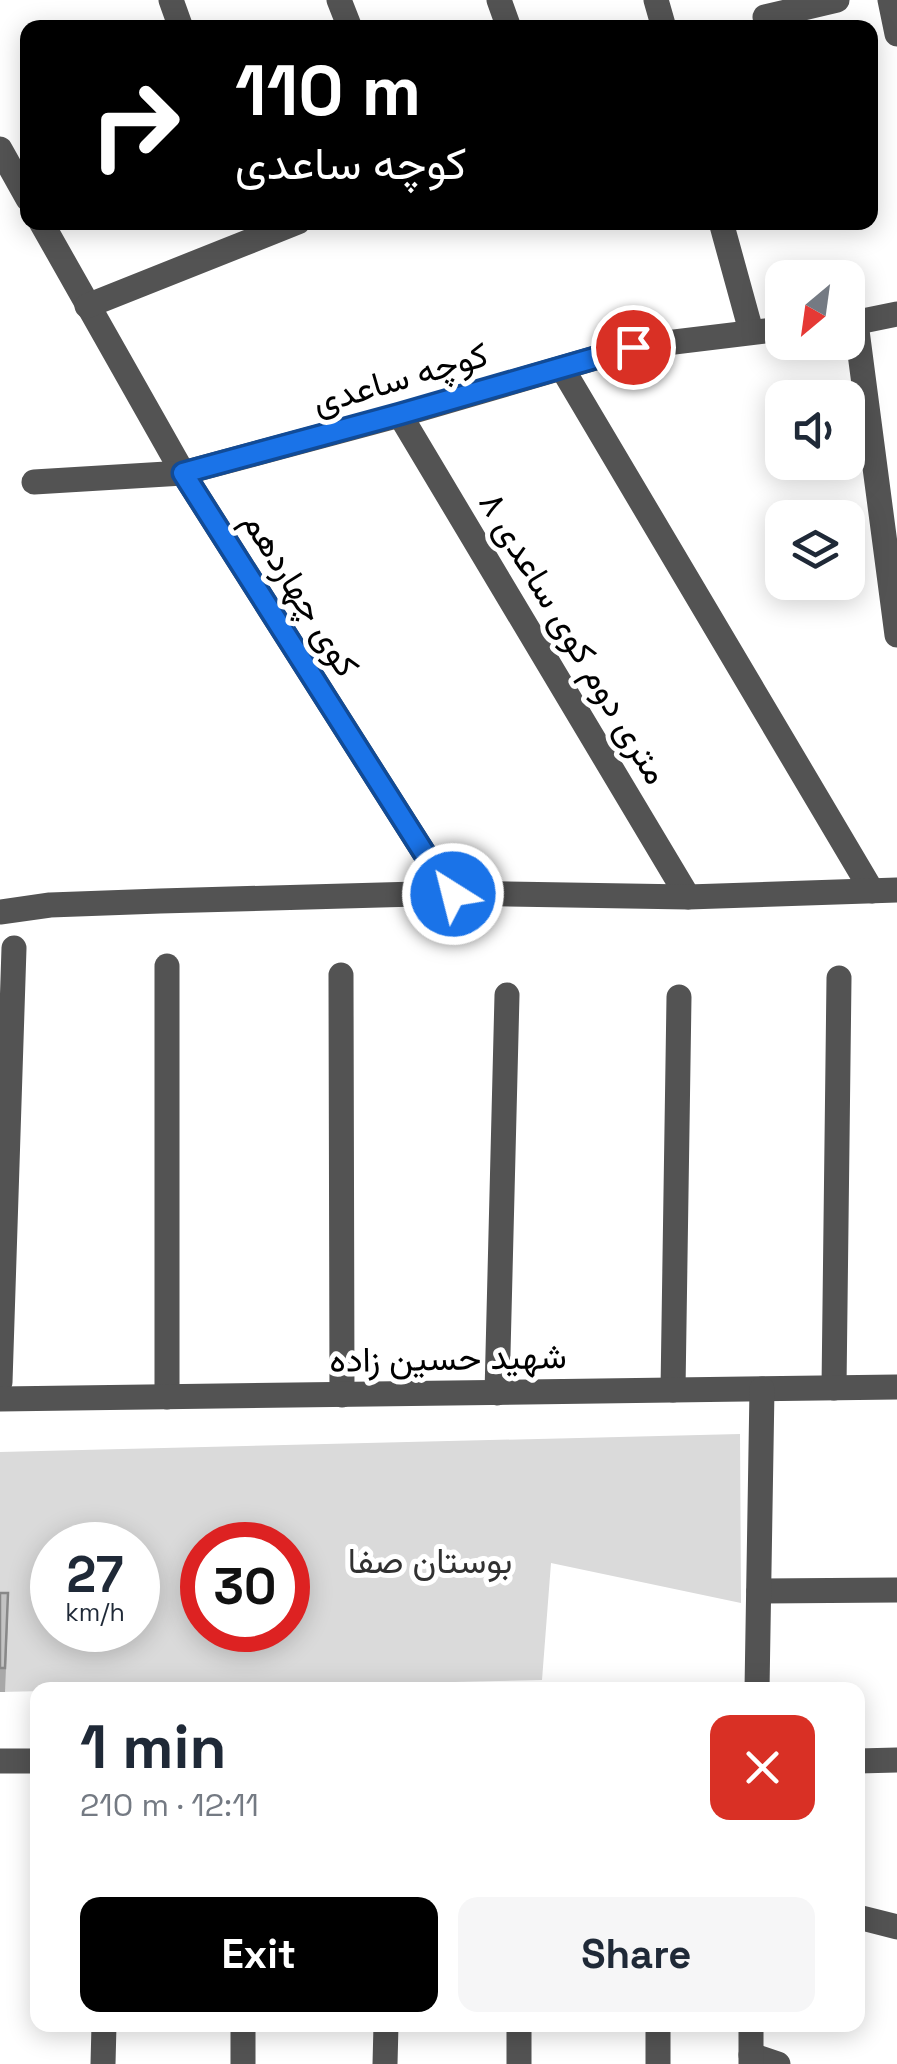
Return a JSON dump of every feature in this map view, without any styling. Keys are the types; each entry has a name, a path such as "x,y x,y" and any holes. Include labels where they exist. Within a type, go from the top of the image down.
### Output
{"street":[{"path":"765,17 838,0"},
{"path":"890,0 897,34"},
{"path":"0,149 20,184"},
{"name":"کوی چهاردهم","path":"45,230 183,473 453,894"},
{"path":"87,306 256,230"},
{"path":"723,230 751,331"},
{"path":"865,320 897,314"},
{"name":"کوچه ساعدی","path":"34,482 183,473 633,347 765,330"},
{"path":"857,360 897,635"},
{"path":"0,912 50,905 453,894 688,897 885,891 562,368"},
{"name":"۸ متری دوم کوی ساعدی","path":"400,414 688,897"},
{"path":"0,1382 14,948"},
{"path":"167,966 168,1397"},
{"path":"341,975 342,1395"},
{"path":"834,1388 840,978"},
{"path":"497,1392 507,995"},
{"path":"673,1390 679,998"},
{"name":"شهید حسین زاده","path":"0,1400 897,1387"},
{"path":"758,1682 762,1389"},
{"path":"759,1590 897,1590"},
{"path":"865,1760 897,1760"},
{"path":"0,1762 30,1762"},
{"path":"865,1919 897,1927"},
{"path":"103,2064 104,2032"},
{"path":"242,2064 243,2032"},
{"path":"386,2032 386,2064"},
{"path":"519,2032 519,2064"},
{"path":"658,2032 658,2064"},
{"path":"752,2032 751,2060 778,2064"}],"green space":[{"name":"بوستان صفا","path":"740,1434 741,1603 551,1563 542,1680 30,1682 30,1691 0,1692 0,1452"}],"building":[{"path":"0,1593 8,1593 5,1668 0,1668"}],"route":[{"path":"453,894 183,473 633,347"}]}
